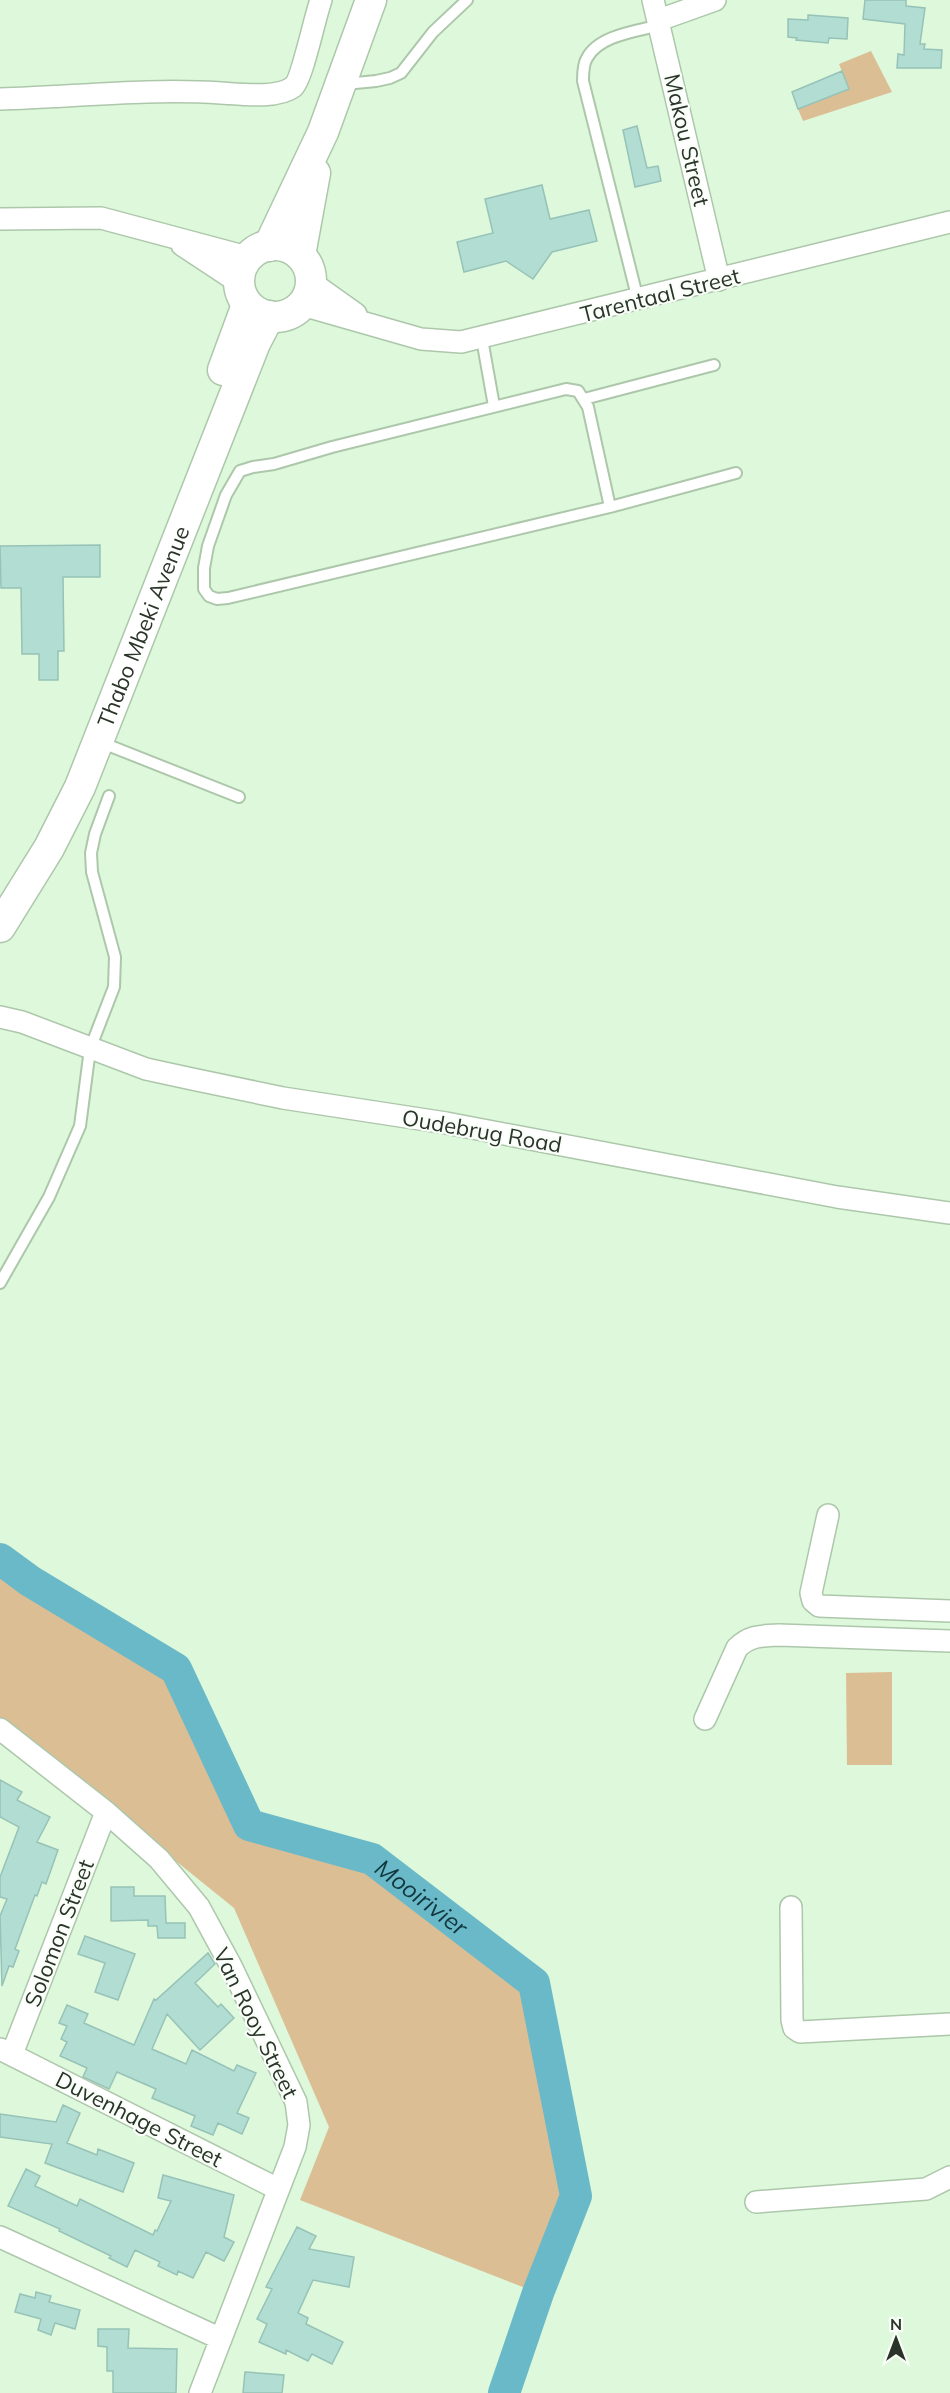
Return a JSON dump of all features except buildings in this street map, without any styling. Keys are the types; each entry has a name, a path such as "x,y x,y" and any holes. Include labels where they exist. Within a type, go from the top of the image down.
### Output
{"main road":[{"name":"Thabo Mbeki Avenue","path":"0,893 22,860 54,799 175,497 254,281 323,132 370,0"},
{"name":"Thabo Mbeki Avenue","path":"304,281 323,132"},
{"path":"285,247 304,281 291,314 278,318 254,281 285,247"},
{"name":"Thabo Mbeki Avenue","path":"0,927 49,848 100,741 255,343 254,281"}],"street":[{"path":"0,99 150,91 253,95 282,92 295,86 301,72 321,0"},
{"path":"658,15 715,0"},
{"name":"Makou Street","path":"658,15 719,280"},
{"path":"0,219 101,218 167,235 254,281"},
{"name":"Tarentaal Street","path":"304,281 369,323 397,334 421,339 461,342 482,339 950,222"},
{"name":"Oudebrug Road","path":"0,1004 22,1022"},
{"name":"Oudebrug Road","path":"0,1017 22,1022 146,1070 283,1098 446,1123 837,1197 950,1214"},
{"path":"828,1515 811,1593 813,1601 819,1606 950,1611"},
{"path":"705,1719 737,1648 746,1639 754,1636 950,1641"},
{"name":"Van Rooy Street","path":"0,1729 106,1812 159,1859 199,1907 231,1966 296,2102 299,2125 295,2147 200,2393"},
{"name":"Solomon Street","path":"6,2052 106,1812"},
{"path":"791,1907 792,2020 794,2028 800,2032 950,2025"},
{"name":"Duvenhage Street","path":"6,2052 278,2189"},
{"path":"756,2202 926,2189 937,2186 950,2177"},
{"path":"0,2237 221,2339"}],"lane":[{"path":"339,84 383,80 401,73 433,32 467,0"},
{"path":"638,300 583,81 587,57 606,41 658,15"},
{"path":"482,339 494,406"},
{"path":"584,399 714,365"},
{"path":"610,507 588,407 578,391 566,389 240,471 226,495 208,546 204,568 204,589 209,596 217,599 228,598 610,507 736,473"},
{"path":"100,741 239,797"},
{"path":"0,1283 49,1197 80,1126 90,1049 114,987 116,969 113,948 92,872 91,853 94,834 109,796"}],"shaded area":[{"path":"871,51 892,92 803,121 798,109 849,89 839,64"},
{"path":"0,1559 30,1581 176,1669 249,1825 372,1859 534,1983 576,2196 538,2293 300,2200 329,2127 234,1908 0,1719"},
{"path":"892,1672 892,1765 847,1765 846,1673"}],"waterway":[{"name":"Mooirivier","path":"0,1559 30,1581 176,1669 249,1825 372,1859 534,1983 576,2196 538,2293 504,2393"}]}
